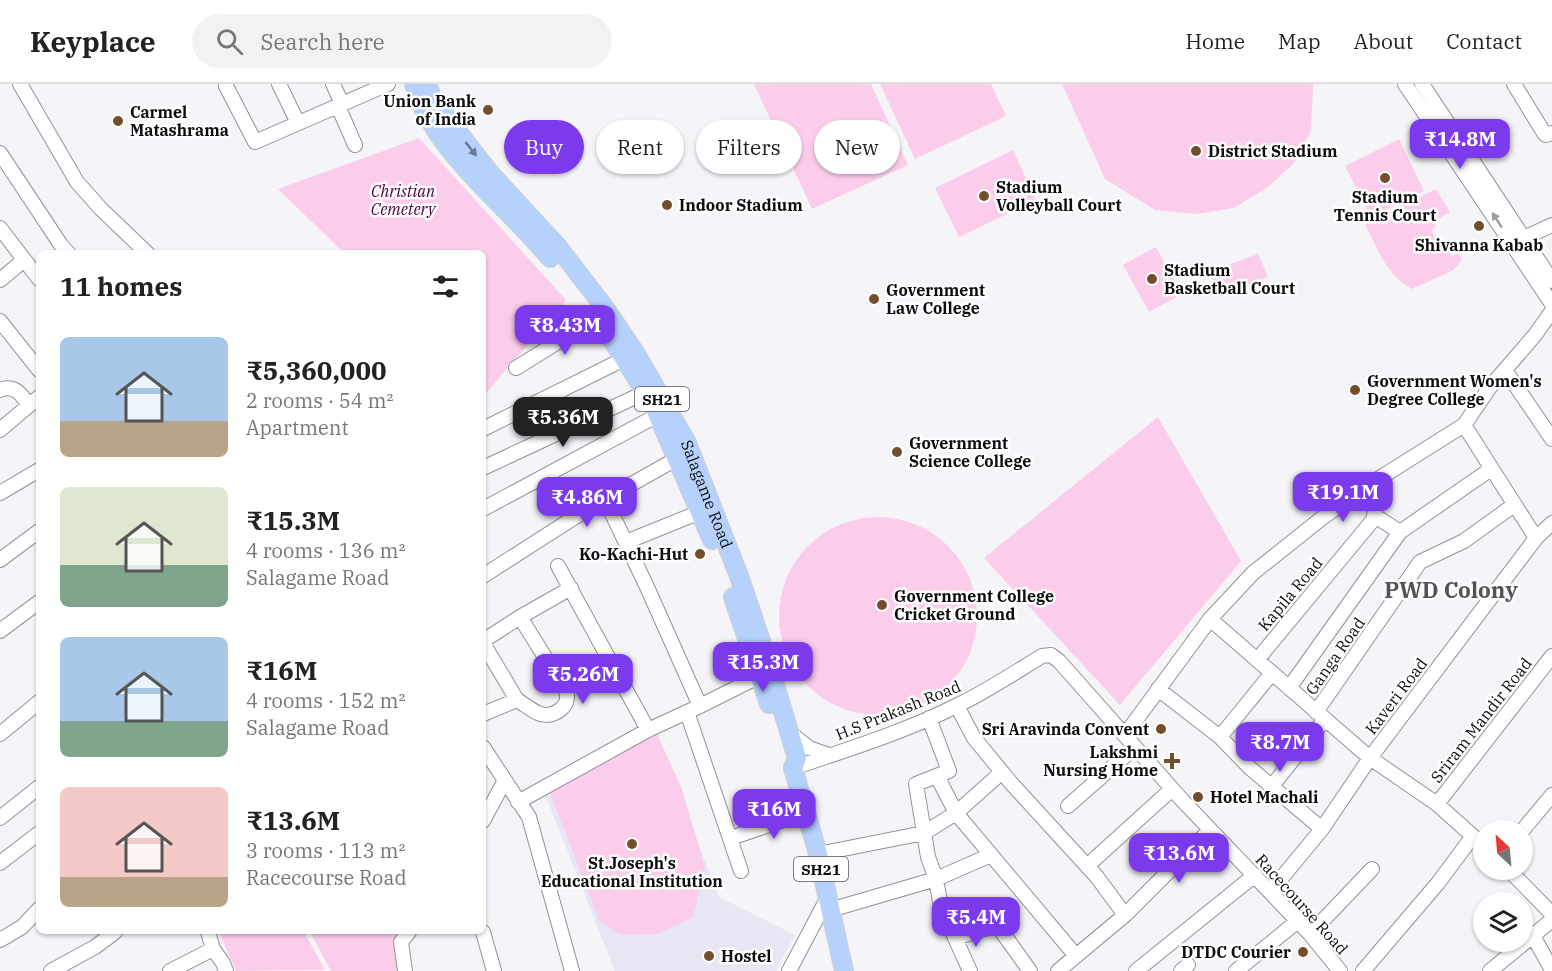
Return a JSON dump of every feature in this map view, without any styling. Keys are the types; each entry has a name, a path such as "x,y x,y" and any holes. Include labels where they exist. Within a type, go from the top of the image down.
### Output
{"main road":[{"path":"414,84 429,121 467,170 546,252 598,316 646,392 678,458 765,674 767,697 785,762 793,768"},
{"name":"Salagame Road","path":"427,84 434,100 473,151 558,248 605,308 636,354 693,456 739,576 765,674 789,732 796,758 793,768 818,854 844,971"}],"street":[{"path":"20,84 77,182 101,209 144,250"},
{"path":"279,84 298,123"},
{"path":"333,84 355,145"},
{"path":"226,87 255,142 388,84"},
{"path":"1405,84 1519,242 1552,281"},
{"path":"1422,84 1519,242 1552,304"},
{"path":"1514,84 1544,133 1546,135 1552,133"},
{"path":"0,153 65,250"},
{"path":"1519,242 1552,225"},
{"path":"0,228 36,275"},
{"path":"0,280 24,260"},
{"path":"1125,735 1210,619 1253,573 1366,487 1464,424 1490,387 1535,335 1552,311"},
{"path":"516,368 598,316"},
{"path":"2,329 36,367"},
{"path":"486,428 624,359"},
{"path":"1505,370 1552,439"},
{"path":"0,390 8,387 34,401 0,430"},
{"path":"486,467 646,392"},
{"path":"486,507 658,415"},
{"path":"1464,424 1536,538"},
{"path":"486,574 605,499 678,458"},
{"path":"1289,688 1400,532 1491,469"},
{"path":"0,493 36,472"},
{"path":"1366,487 1375,516 1400,532"},
{"path":"605,499 626,542 694,709 741,871"},
{"name":"Ganga Road","path":"1272,786 1321,716 1420,562 1464,541 1514,505"},
{"path":"626,542 700,512"},
{"name":"Kapila Road","path":"1257,660 1375,516"},
{"name":"Kaveri Road","path":"1270,892 1322,829 1370,758 1536,538 1552,523"},
{"path":"0,560 36,533"},
{"path":"558,566 648,730"},
{"path":"486,640 520,617 571,588"},
{"path":"0,631 36,604"},
{"path":"486,647 517,700 539,714 545,715 561,710 568,696 520,617"},
{"path":"1210,619 1370,758 1437,804 1473,836 1438,883 1363,971"},
{"name":"Racecourse Road","path":"1042,656 1051,655 1059,661 1172,789 1310,934 1340,971"},
{"name":"H.S Prakash Road","path":"793,768 892,734 957,706 1042,656"},
{"name":"Sriram Mandir Road","path":"1437,804 1552,656"},
{"path":"1220,737 1272,673"},
{"path":"518,802 648,730 765,674"},
{"path":"1158,689 1220,737 1322,829"},
{"path":"486,713 517,700"},
{"path":"0,734 36,704"},
{"path":"957,706 974,738 1087,866 1125,915"},
{"path":"929,718 949,771 915,784 928,857 936,879 939,902 970,971"},
{"path":"789,732 809,748 829,756"},
{"path":"1068,806 1135,747"},
{"path":"486,752 529,817 572,971"},
{"path":"818,854 924,833 956,813 1002,772"},
{"path":"937,776 956,813 1076,956"},
{"path":"486,815 504,782"},
{"path":"0,818 36,789"},
{"path":"1087,866 1172,789"},
{"path":"1531,820 1552,795"},
{"path":"731,838 807,812"},
{"path":"1058,971 1125,915 1210,830"},
{"path":"0,863 36,835"},
{"path":"789,971 828,905 936,879 991,855"},
{"path":"1310,934 1372,869"},
{"path":"1136,971 1255,875"},
{"path":"1519,880 1552,914"},
{"path":"0,940 22,927 36,912"},
{"path":"1552,920 1533,936 1552,970"},
{"path":"1236,971 1298,921"},
{"path":"955,938 997,925 1030,971"},
{"path":"51,971 95,947 112,934"},
{"path":"209,934 213,950 226,971"},
{"path":"405,971 401,942 407,934"},
{"path":"484,934 494,971"},
{"path":"170,971 213,950"},
{"path":"1490,971 1513,952"}],"shaded area":[{"name":"St.Joseph's Educational Institution","path":"656,732 719,897 795,935 776,971 615,971 544,792"}],"green space":[{"path":"754,84 871,84 887,120 814,120 814,174 888,174 812,209 796,174 802,174 802,120 771,120"},
{"path":"880,84 991,84 1006,116 915,159 900,127 900,120 897,120"},
{"name":"District Stadium","path":"1062,84 1313,84 1311,132 1294,163 1268,187 1234,208 1197,214 1155,210 1105,179"},
{"name":"Christian Cemetery","path":"419,138 566,300 487,392 486,250 341,250 278,189"},
{"name":"Stadium Tennis Court","path":"1399,139 1424,191 1371,217 1345,166"},
{"path":"900,147 908,165 900,169"},
{"path":"1013,150 1036,200 959,237 935,188"},
{"path":"1436,189 1450,212 1434,221 1436,227 1431,230 1443,252 1448,251 1452,256 1458,253 1462,259 1454,270 1412,289 1389,269 1365,224"},
{"name":"Stadium Basketball Court","path":"1156,247 1182,294 1149,312 1123,265"},
{"path":"1258,254 1268,277 1219,296 1209,272"},
{"path":"1158,417 1241,561 1120,705 984,558"},
{"path":"878,517 897,519 916,525 933,534 948,546 960,561 969,578 975,597 977,616 975,635 969,654 960,671 948,686 933,698 916,707 897,713 878,715 859,713 840,707 823,698 808,686 796,671 787,654 781,635 779,616 781,597 787,578 796,561 808,546 823,534 840,525 859,519"},
{"name":"St.Joseph's Educational Institution","path":"656,732 682,789 705,868 693,917 658,934 620,935 599,920 549,790"},
{"path":"220,934 305,934 325,970 236,971"},
{"path":"311,934 399,934 395,940 397,971 331,971"}],"place":[{"name":"Union Bank of India","path":"488,110"},
{"name":"Carmel Matashrama","path":"118,121"},
{"name":"District Stadium","path":"1196,151"},
{"name":"Stadium Tennis Court","path":"1385,178"},
{"name":"Stadium Volleyball Court","path":"984,196"},
{"name":"Indoor Stadium","path":"667,205"},
{"name":"Shivanna Kabab","path":"1479,226"},
{"name":"Stadium Basketball Court","path":"1152,279"},
{"name":"Government Law College","path":"874,299"},
{"name":"Government Women's Degree College","path":"1355,390"},
{"name":"Government Science College","path":"897,452"},
{"name":"Ko-Kachi-Hut","path":"700,554"},
{"name":"Government College Cricket Ground","path":"882,605"},
{"name":"Sri Aravinda Convent","path":"1161,729"},
{"name":"Lakshmi Nursing Home","path":"1172,761"},
{"name":"Hotel Machali","path":"1198,797"},
{"name":"St.Joseph's Educational Institution","path":"632,844"},
{"name":"DTDC Courier","path":"1303,952"},
{"name":"Hostel","path":"709,956"}],"district":[{"name":"PWD Colony","path":"1451,589"}]}
